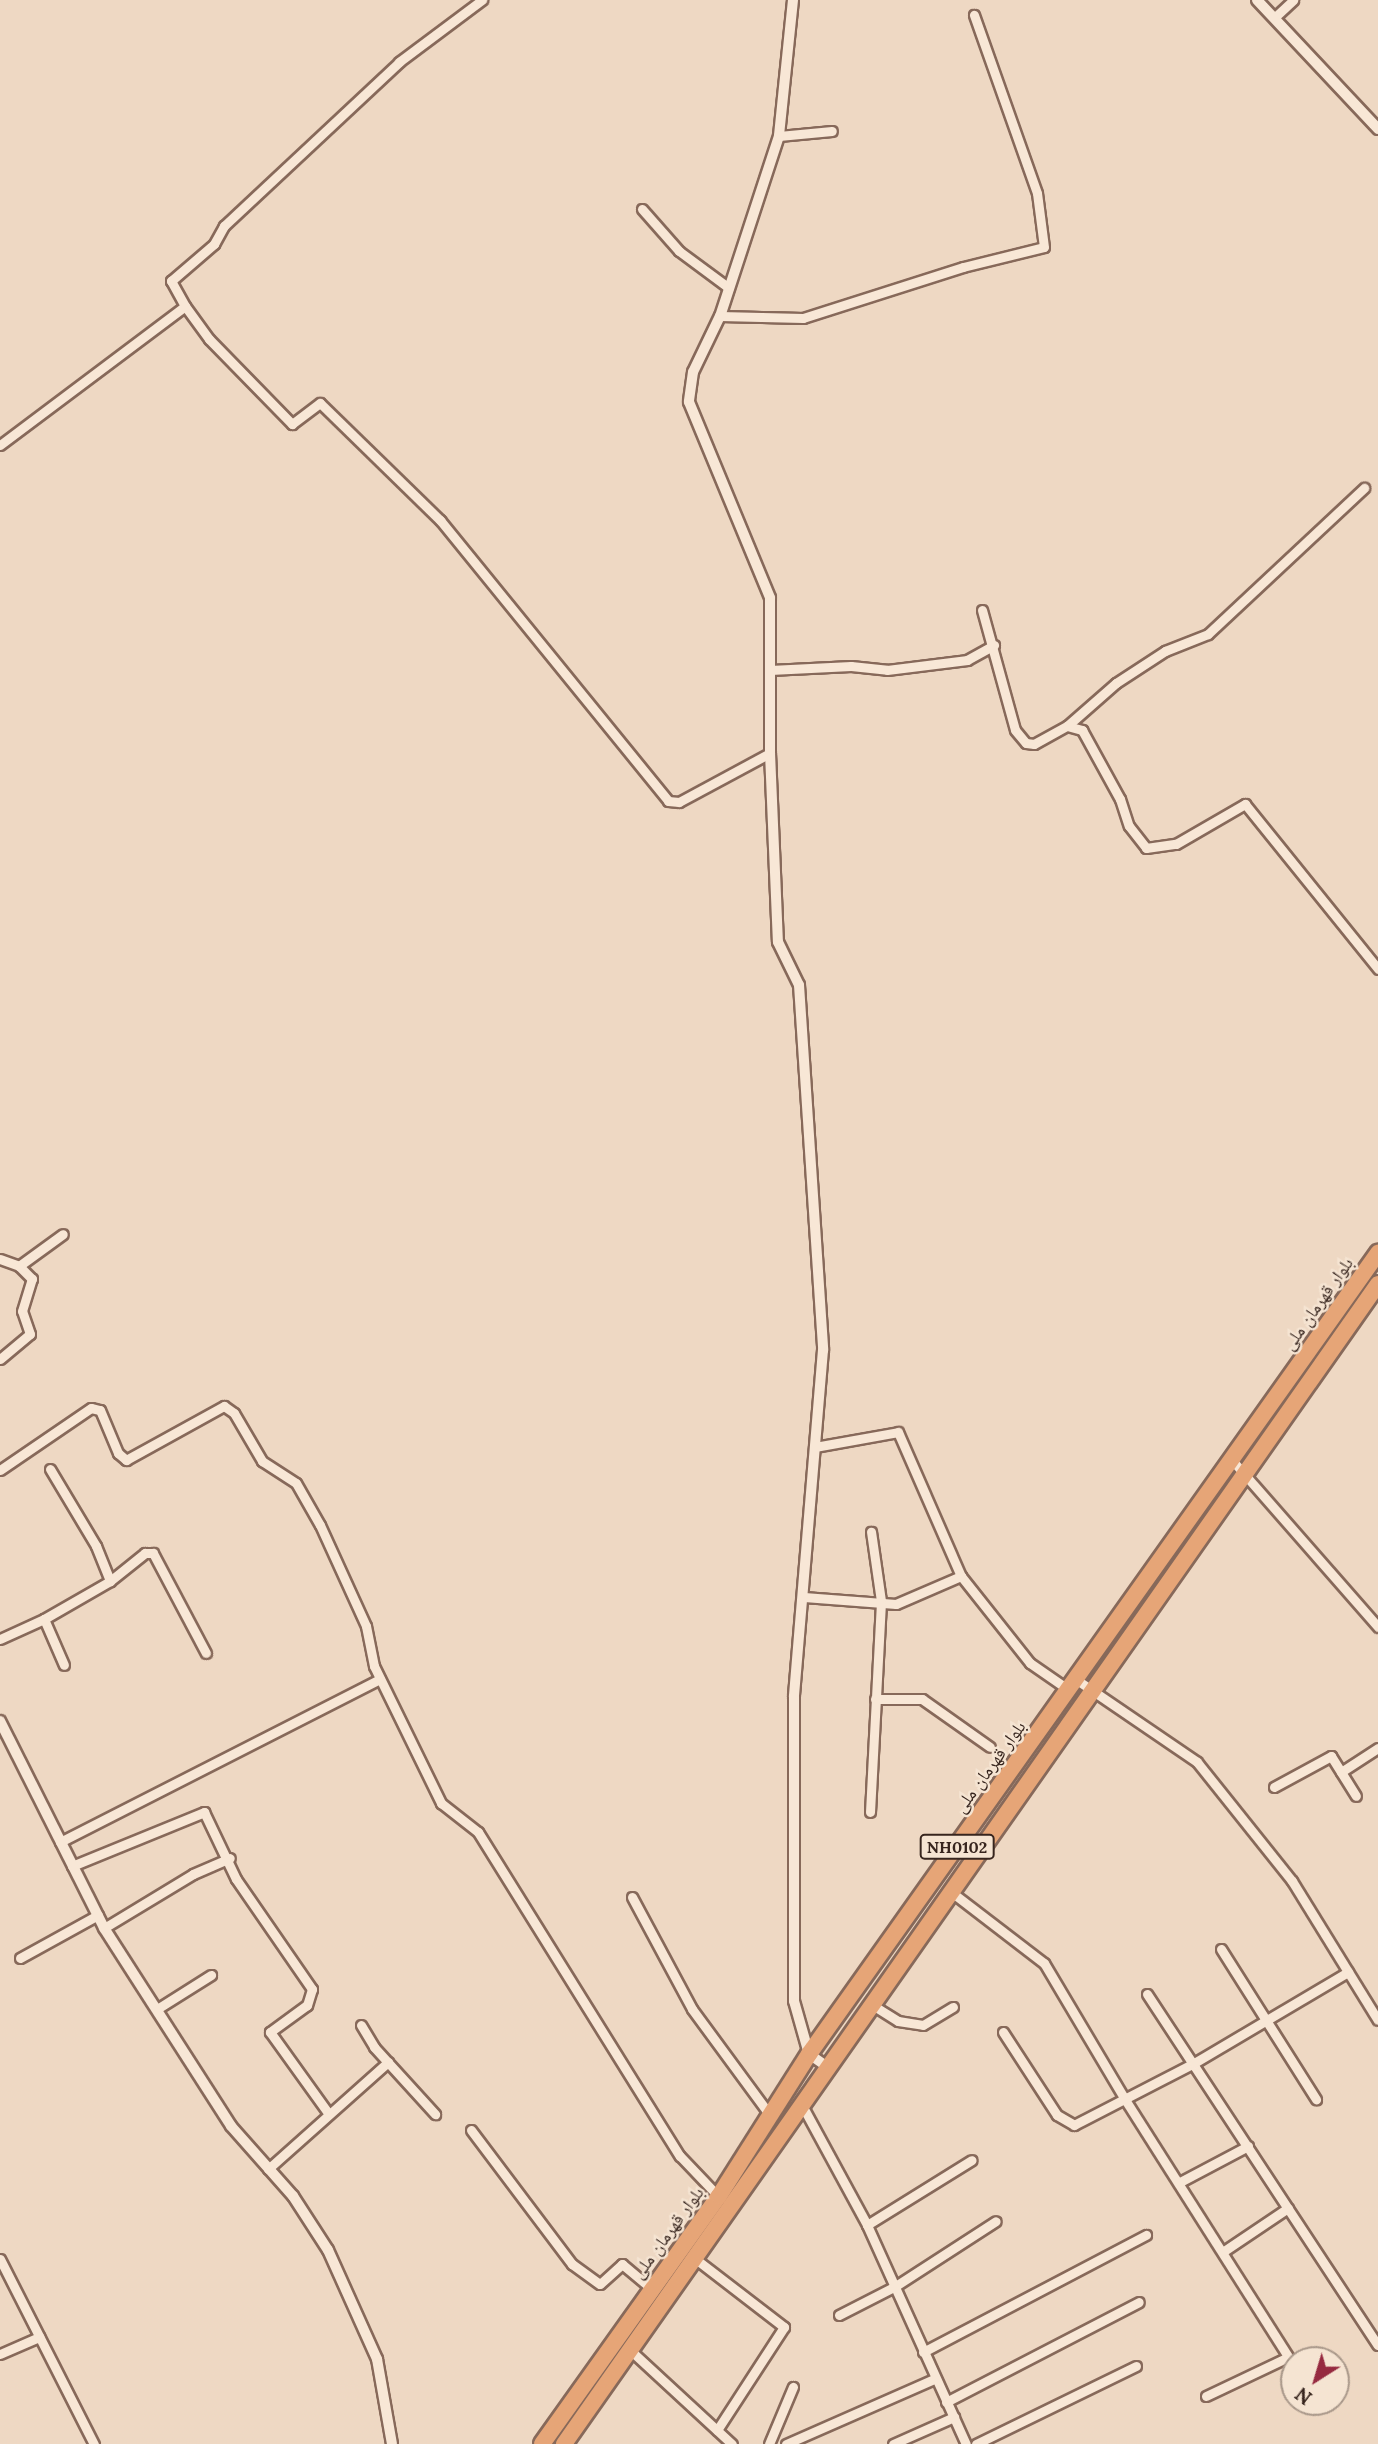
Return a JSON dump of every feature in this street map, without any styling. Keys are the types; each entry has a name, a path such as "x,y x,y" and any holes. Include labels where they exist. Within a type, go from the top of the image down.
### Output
{"highway":[{"name":"بلوار قهرمان ملی","path":"542,2444 719,2196 809,2054 1378,1253"},
{"name":"بلوار قهرمان ملی","path":"564,2444 874,2006 950,1891 1378,1284"}],"street":[{"path":"482,0 399,62 224,226 214,244 171,281 209,339 292,424 320,403 440,520 668,802 679,802 770,753"},
{"path":"793,0 779,136 720,316 693,372 689,402 770,598 770,753 778,942 799,985 822,1350 791,1798 794,2001 809,2054 828,2068"},
{"path":"1257,0 1378,130"},
{"path":"1275,17 1293,0"},
{"path":"720,316 803,318 963,267 1044,247 1037,193 974,15"},
{"path":"779,136 832,131"},
{"path":"642,209 679,251 729,288"},
{"path":"0,445 185,306"},
{"path":"982,610 1015,730 1026,743 1034,744 1068,726 1145,664 1208,634 1364,488"},
{"path":"770,670 851,666 887,670 967,660 993,645"},
{"path":"1068,726 1082,730 1120,799 1129,826 1146,849 1176,844 1245,804 1378,969"},
{"path":"19,1266 63,1234"},
{"path":"0,1259 19,1266 32,1279 22,1311 30,1334 0,1359"},
{"path":"0,1470 92,1408 100,1410 118,1453 126,1460 224,1406 234,1413 262,1461 296,1483 314,1515 366,1626 380,1679 441,1803 478,1832 680,2156 732,2208"},
{"path":"815,1447 898,1432 961,1576 1030,1663 1073,1685 1093,1689 1197,1762 1292,1881 1378,2020"},
{"path":"1232,1460 1246,1472 1378,1626"},
{"path":"50,1468 96,1546 110,1581"},
{"path":"870,1812 881,1601 871,1532"},
{"path":"0,1639 44,1619 110,1581 145,1553 153,1553 206,1653"},
{"path":"804,1597 896,1604 961,1576"},
{"path":"44,1619 64,1665"},
{"path":"60,1842 380,1679"},
{"path":"876,1699 922,1699 990,1747"},
{"path":"0,1721 4,1744 60,1842 104,1928 231,2126 293,2196 328,2250 361,2317 377,2359 392,2444"},
{"path":"1341,1772 1378,1748"},
{"path":"1274,1787 1326,1757 1335,1759 1356,1796"},
{"path":"72,1866 204,1812 230,1858 236,1879 271,1935 312,1989 307,2005 270,2032 329,2114"},
{"path":"104,1928 193,1874 230,1858"},
{"path":"950,1891 1044,1963 1124,2098 1224,2251 1281,2346"},
{"path":"632,1897 692,2009 769,2114"},
{"path":"20,1958 98,1915"},
{"path":"1221,1949 1316,2099"},
{"path":"1003,2032 1064,2122 1074,2125 1194,2063 1264,2019 1348,1972"},
{"path":"157,2009 211,1975"},
{"path":"1147,1994 1378,2344"},
{"path":"874,2006 898,2021 923,2025 953,2007"},
{"path":"361,2025 388,2062 435,2114"},
{"path":"268,2169 388,2062"},
{"path":"803,2107 867,2225 934,2379 966,2444"},
{"path":"471,2130 572,2264 600,2284 622,2264 651,2288"},
{"path":"1180,2182 1248,2146"},
{"path":"867,2225 972,2160"},
{"path":"1224,2251 1289,2208"},
{"path":"839,2315 894,2287 996,2221"},
{"path":"923,2352 1146,2235"},
{"path":"694,2257 784,2327 717,2430"},
{"path":"0,2259 94,2444"},
{"path":"946,2402 1139,2302"},
{"path":"0,2354 40,2337"},
{"path":"629,2349 732,2444"},
{"path":"1206,2396 1280,2361"},
{"path":"976,2444 1136,2366"},
{"path":"786,2444 934,2379"},
{"path":"769,2444 793,2387"},
{"path":"893,2444 954,2417"}]}
